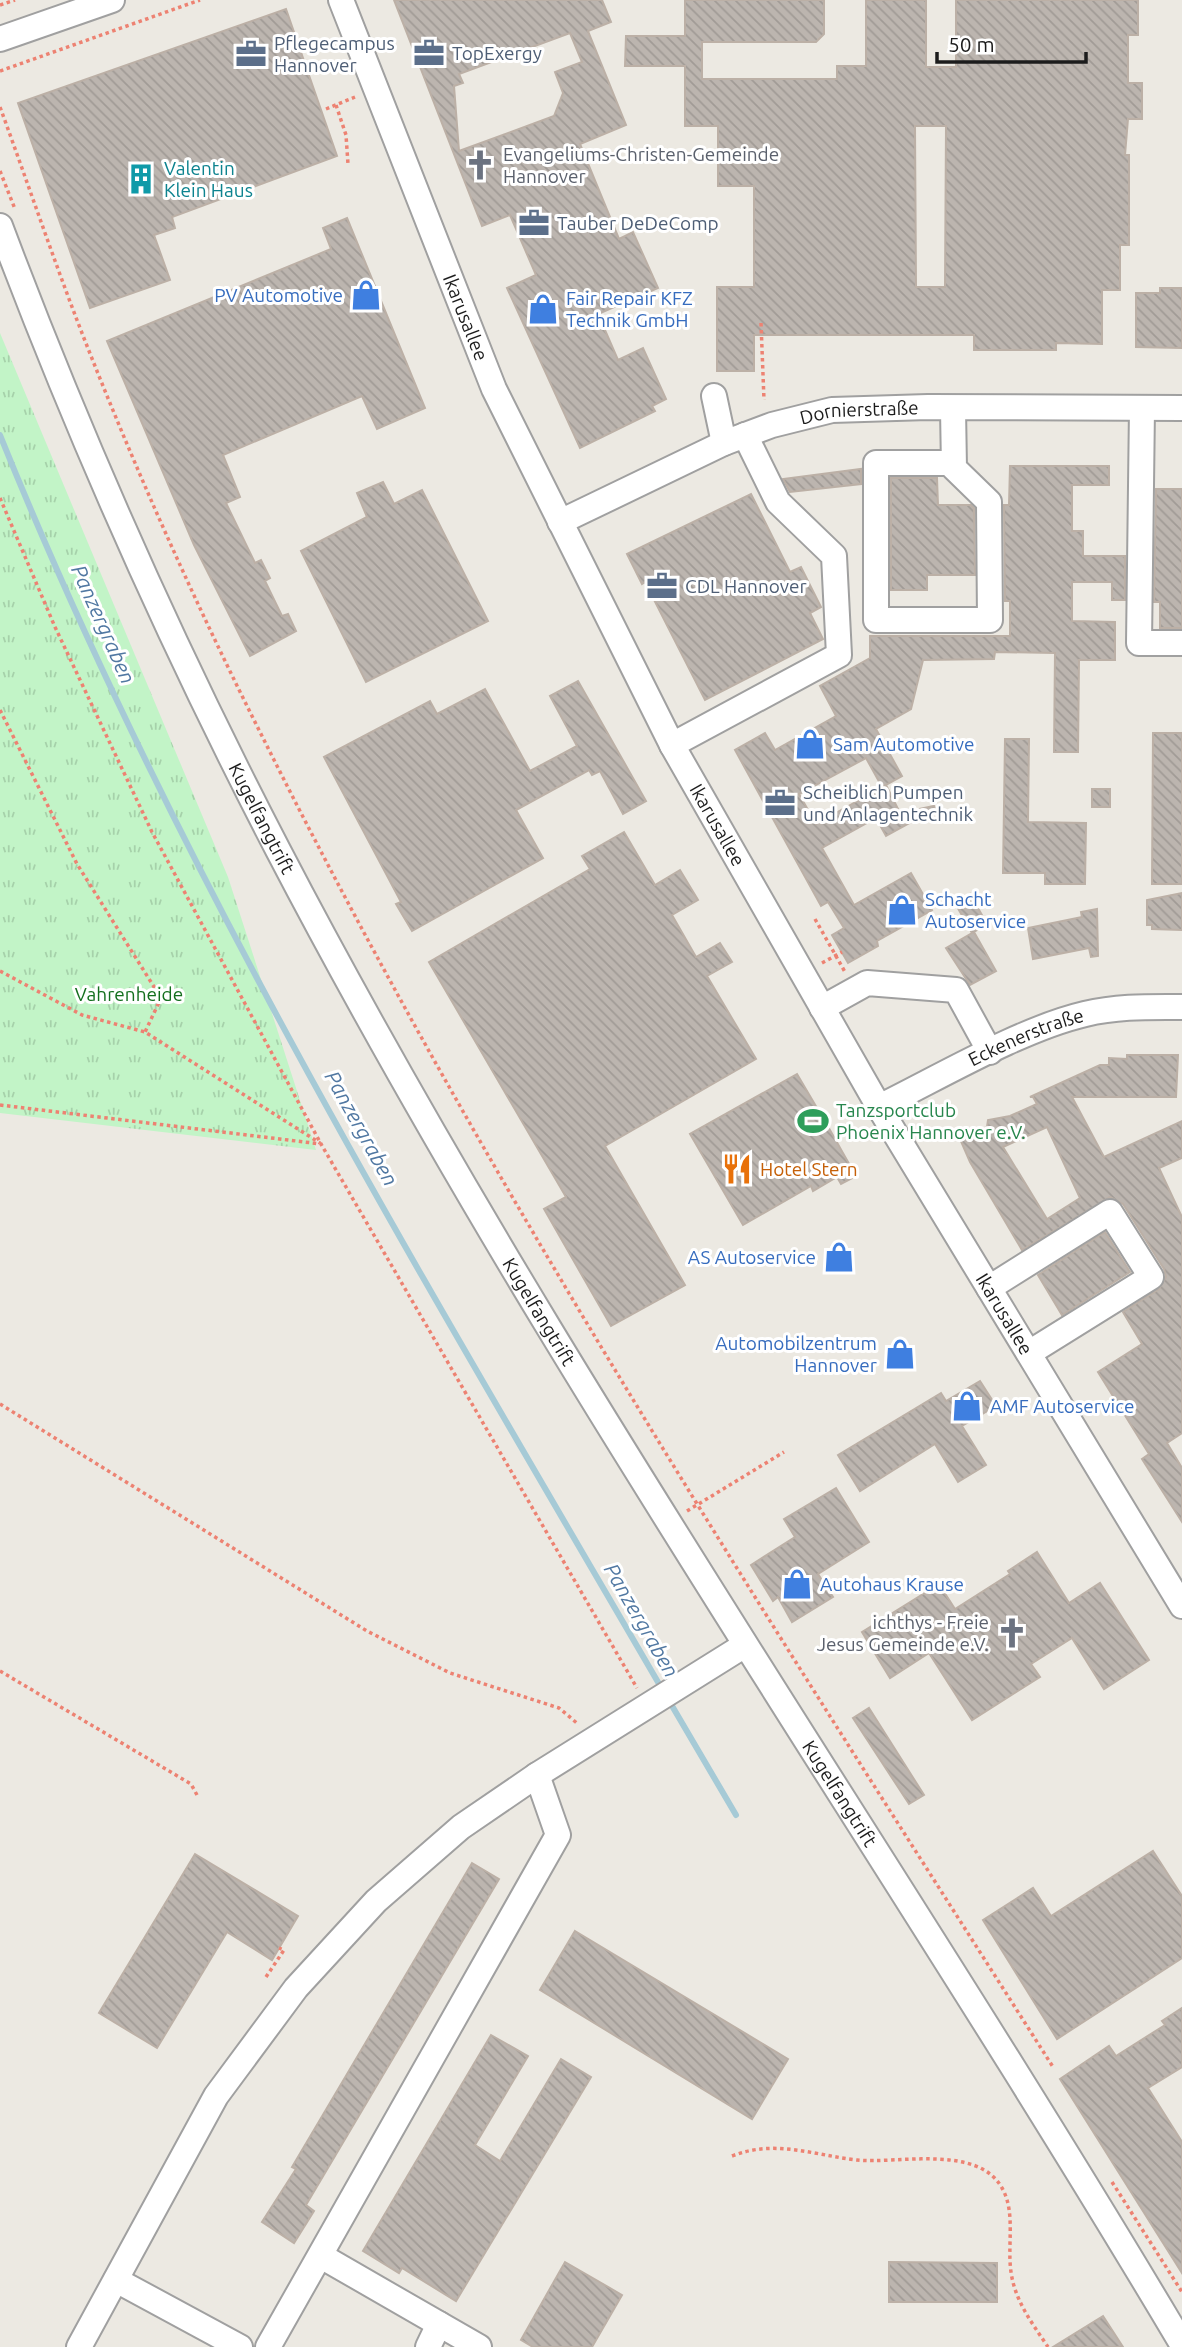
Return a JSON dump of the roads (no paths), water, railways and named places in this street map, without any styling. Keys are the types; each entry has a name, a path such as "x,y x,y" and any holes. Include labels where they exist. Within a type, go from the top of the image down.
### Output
{"street":[{"path":"0,39 112,0"},
{"name":"Ikarusallee","path":"341,0 490,379 672,745 879,1107 1182,1606"},
{"name":"Kugelfangtrift","path":"7,218 92,456 184,661 278,849 462,1180 745,1645 1181,2339"},
{"path":"672,745 839,655 834,556 778,502 734,439 714,396"},
{"path":"1142,408 1139,643 1182,643"},
{"name":"Dornierstraße","path":"560,522 734,439 772,425 832,410 1182,408"},
{"path":"953,409 954,468 989,502 990,620 876,620 876,463 953,463"},
{"path":"822,1008 867,983 956,989 990,1052"},
{"name":"Eckenerstraße","path":"879,1107 990,1052 1084,1014 1129,1006 1182,1007"},
{"path":"989,1287 1110,1212 1151,1277 1029,1353"},
{"path":"79,2347 216,2096 296,1988 385,1893 461,1827 537,1775 653,1705 745,1645"},
{"path":"268,2347 558,1835 537,1775"},
{"path":"321,2256 479,2347"},
{"path":"116,2280 240,2347"},
{"path":"428,2347 439,2324"}],"waterway":[{"name":"Panzergraben","path":"0,435 70,598 145,759 225,917 308,1074 395,1229 662,1689"},
{"name":"Panzergraben","path":"668,1699 736,1815"}],"place":[{"name":"TopExergy","path":"429,53"},
{"name":"Pflegecampus Hannover","path":"251,54"},
{"name":"Evangeliums-Christen-Gemeinde Hannover","path":"480,165"},
{"name":"Valentin Klein Haus","path":"141,179"},
{"name":"Tauber DeDeComp","path":"534,223"},
{"name":"PV Automotive","path":"366,295"},
{"name":"Fair Repair KFZ Technik GmbH","path":"543,309"},
{"name":"CDL Hannover","path":"662,586"},
{"name":"Sam Automotive","path":"810,744"},
{"name":"Scheiblich Pumpen und Anlagentechnik","path":"780,803"},
{"name":"Schacht Autoservice","path":"902,910"},
{"name":"Tanzsportclub Phoenix Hannover e.V.","path":"813,1121"},
{"name":"Hotel Stern","path":"737,1169"},
{"name":"AS Autoservice","path":"839,1257"},
{"name":"Automobilzentrum Hannover","path":"900,1354"},
{"name":"AMF Autoservice","path":"967,1406"},
{"name":"Autohaus Krause","path":"797,1584"},
{"name":"ichthys - Freie Jesus Gemeinde e.V.","path":"1012,1633"}],"park label":[{"name":"Vahrenheide","path":"129,994"}]}
